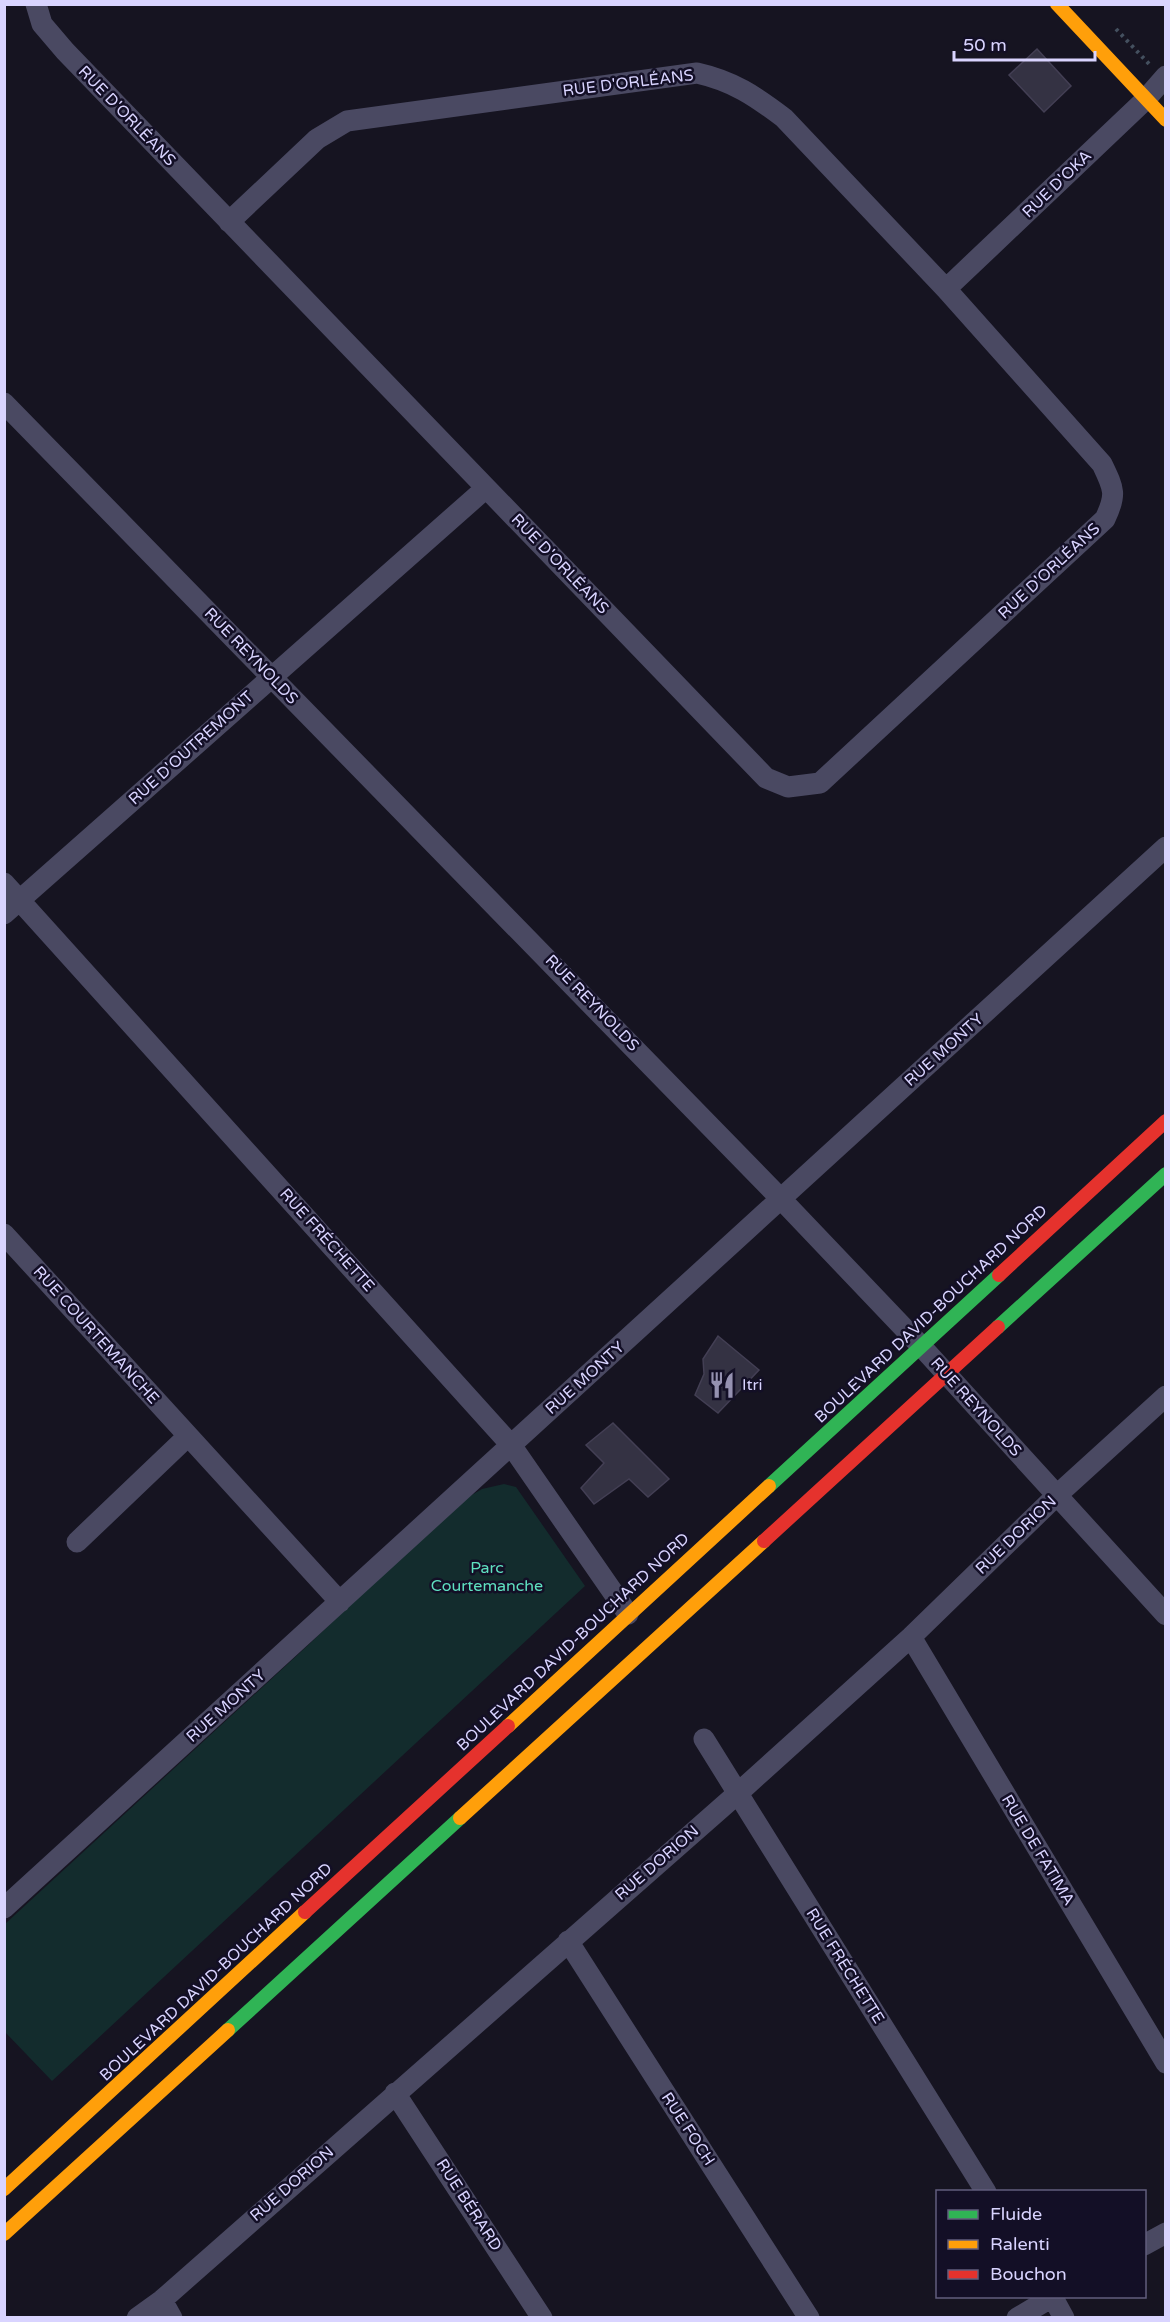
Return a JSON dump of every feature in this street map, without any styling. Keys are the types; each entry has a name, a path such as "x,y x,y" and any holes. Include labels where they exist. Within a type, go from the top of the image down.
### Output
{"main road":[{"path":"1057,4 1166,120"},
{"name":"BOULEVARD DAVID-BOUCHARD NORD","path":"4,2189 1166,1121"},
{"path":"4,2234 1166,1174"}],"street":[{"name":"RUE D'ORLÉANS","path":"36,4 42,24 65,51 229,222 766,778 788,788 820,783 1105,519 1114,499 1112,484 1101,464 946,289 784,118 756,97 724,80 697,73 347,121 317,139 229,222"},
{"name":"RUE D'OKA","path":"946,289 1145,100 1165,77"},
{"name":"RUE REYNOLDS","path":"4,403 271,678 529,938 781,1199 946,1373 1166,1615"},
{"name":"RUE D'OUTREMONT","path":"4,914 486,488"},
{"name":"RUE MONTY","path":"4,1908 1166,847"},
{"name":"RUE FRÉCHETTE","path":"4,883 21,899 511,1445 628,1614"},
{"name":"RUE COURTEMANCHE","path":"4,1234 340,1602"},
{"name":"RUE DORION","path":"137,2318 167,2309 395,2093 737,1794 911,1637 1056,1496 1166,1396"},
{"path":"77,1542 188,1436"},
{"name":"RUE DE FATIMA","path":"911,1637 1166,2063"},
{"name":"RUE FRÉCHETTE","path":"704,1739 985,2190"},
{"name":"RUE FOCH","path":"568,1941 809,2318"},
{"name":"RUE BÉRARD","path":"395,2093 542,2318"},
{"path":"1146,2244 1166,2233"},
{"path":"1017,2318 1051,2298"},
{"path":"1054,2298 1064,2318"}],"path":[{"path":"1108,21 1165,77"}],"green space":[{"name":"Parc Courtemanche","path":"504,1484 516,1487 585,1586 52,2081 5,2032 5,1924 305,1648 458,1503 482,1489"}],"building":[{"path":"1037,49 1071,86 1044,112 1009,75"},
{"name":"Itri","path":"718,1336 759,1370 718,1413 695,1395 704,1374 703,1359"},
{"path":"613,1423 669,1479 648,1497 629,1479 594,1504 581,1488 604,1463 586,1445"}],"traffic: fast":[{"path":"998,1327 1166,1174"},
{"path":"769,1486 999,1275"},
{"path":"228,2030 460,1818"}],"traffic: slow":[{"path":"1057,4 1166,120"},
{"path":"508,1726 769,1486"},
{"path":"460,1818 764,1541"},
{"path":"4,2189 305,1912"},
{"path":"4,2234 228,2030"}],"traffic: jam":[{"path":"999,1275 1166,1121"},
{"path":"764,1541 998,1327"},
{"path":"305,1912 508,1726"}],"place":[{"name":"Itri","path":"722,1385"}]}
